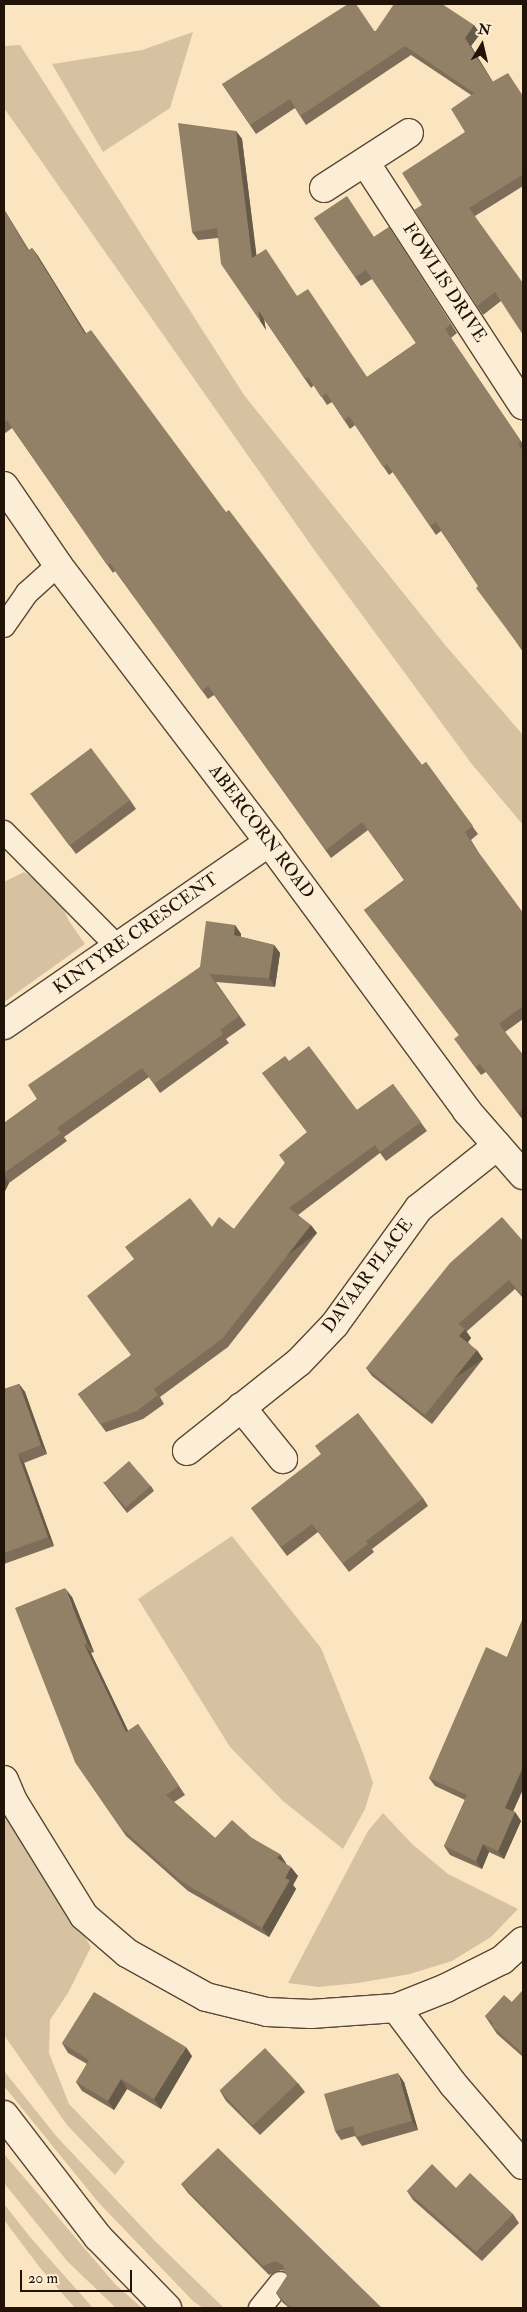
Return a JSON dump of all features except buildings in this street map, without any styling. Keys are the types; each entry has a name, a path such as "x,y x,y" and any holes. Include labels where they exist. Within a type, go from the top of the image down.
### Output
{"street":[{"path":"324,188 409,133"},
{"name":"FOWLIS DRIVE","path":"365,162 523,405"},
{"name":"ABERCORN ROAD","path":"4,486 58,565 269,842 467,1111 523,1175"},
{"name":"KINTYRE CRESCENT","path":"4,1025 269,842"},
{"name":"DAVAAR PLACE","path":"187,1451 299,1362 334,1324 419,1208 497,1146"},
{"path":"241,1407 283,1459"},
{"path":"4,1780 13,1801 84,1916 127,1953 206,1997 266,2012 311,2014 396,2008 446,1988 502,1960 523,1941"},
{"path":"396,2008 453,2084 520,2156"},
{"path":"4,2115 98,2237 167,2308"}],"lane":[{"path":"4,626 27,592 58,565"},
{"path":"4,832 117,946"},
{"path":"260,2308 280,2283"}],"shaded area":[{"path":"193,32 170,108 103,152 52,64 142,50"},
{"path":"20,45 244,395 446,646 523,735 523,825 471,763 315,551 4,108 4,46"},
{"path":"24,872 58,896 69,921 85,944 4,1002 4,882"},
{"path":"232,1536 321,1648 363,1753 373,1783 365,1809 343,1849 283,1801 230,1747 138,1599"},
{"path":"4,1801 91,1947 68,1993 50,2020 49,2053 69,2104 125,2162 115,2175 67,2125 4,2035"},
{"path":"383,1813 412,1844 448,1874 518,1909 491,1937 452,1961 410,1974 358,1983 319,1987 288,1983 368,1831"},
{"path":"4,2071 57,2137 155,2241 224,2308 203,2308 193,2301 98,2202 4,2086"},
{"path":"4,2154 115,2284 142,2308 116,2308 67,2261 4,2183"},
{"path":"4,2204 30,2237 93,2308 75,2308 41,2269 4,2220"}]}
